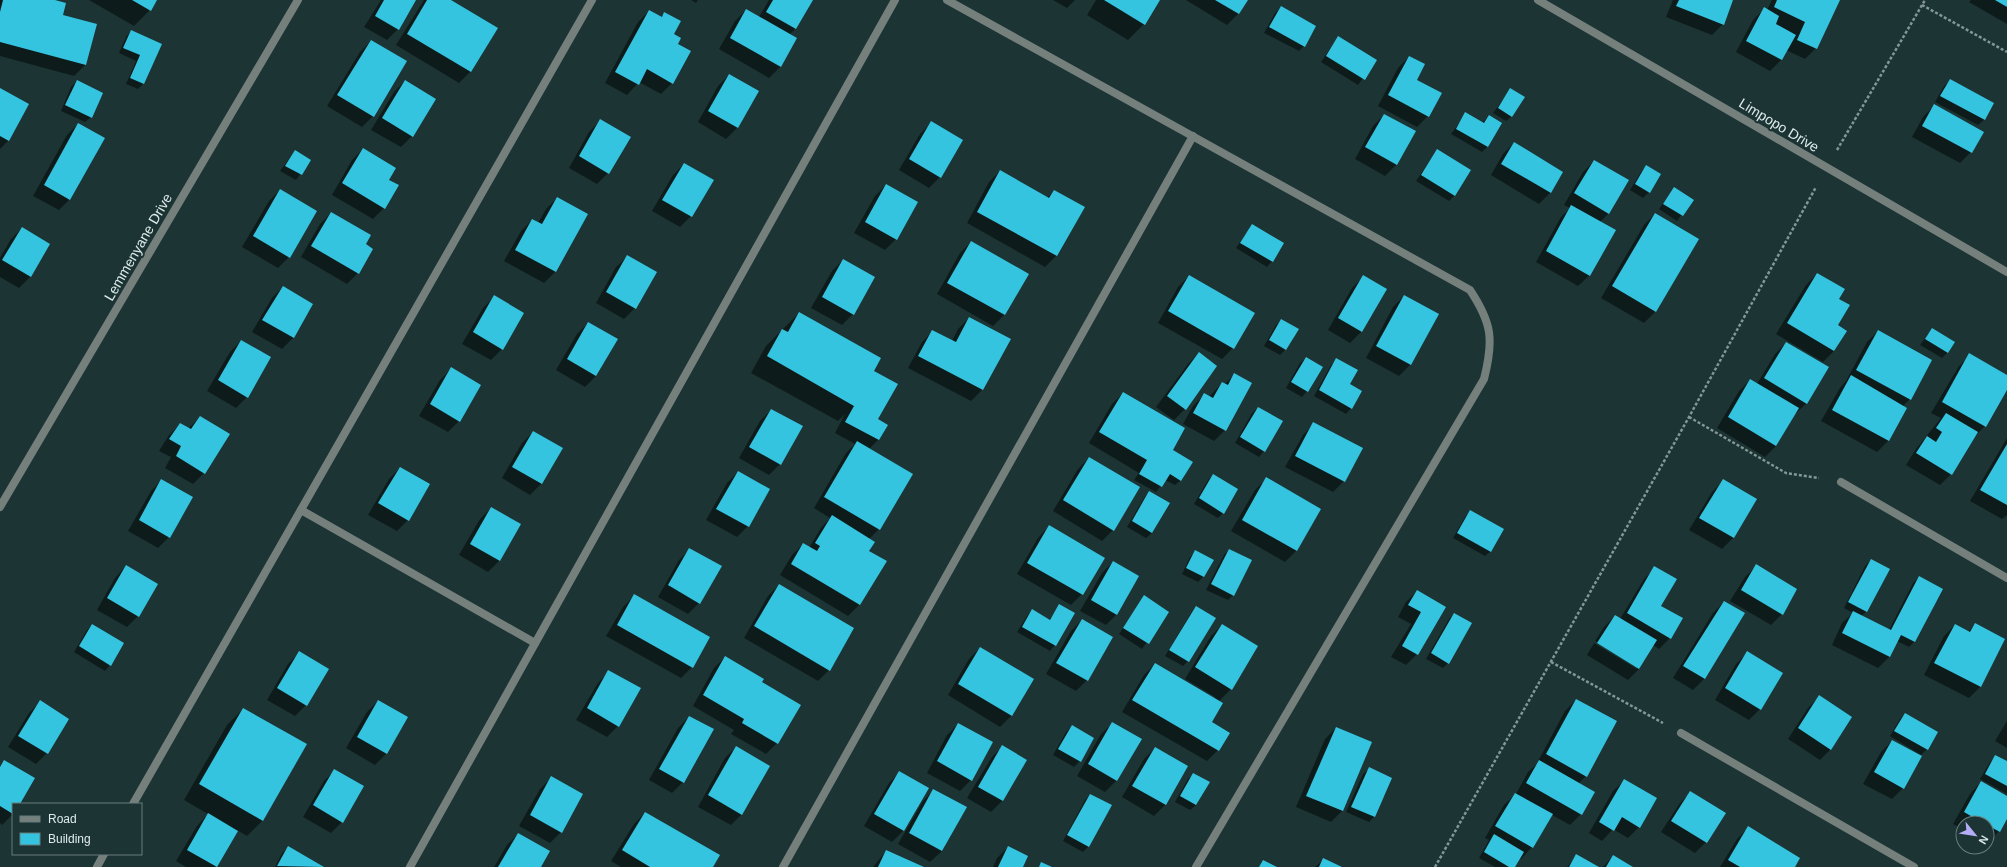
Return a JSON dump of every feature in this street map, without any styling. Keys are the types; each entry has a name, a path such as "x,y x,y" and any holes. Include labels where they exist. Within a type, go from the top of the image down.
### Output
{"street":[{"name":"Lemmenyane Drive","path":"0,507 298,0"},
{"path":"134,803 592,0"},
{"path":"410,867 895,0"},
{"path":"947,0 1470,290 1483,310 1490,332 1490,350 1484,379 1196,867"},
{"name":"Limpopo Drive","path":"1538,0 1826,169 2007,272"},
{"path":"783,867 1193,136"},
{"path":"1842,482 2007,578"},
{"path":"301,510 535,643"},
{"path":"1681,733 1914,867"},
{"path":"96,867 103,855"}],"path":[{"path":"1435,867 1689,417 1826,169 1925,0"},
{"path":"1922,5 2007,52"},
{"path":"1689,417 1786,473 1842,482"},
{"path":"1551,662 1681,733"}],"building":[{"path":"3,0 55,0 66,3 63,15 97,24 86,65 0,42 0,12"},
{"path":"132,0 157,0 151,11"},
{"path":"384,0 416,0 399,30 375,16"},
{"path":"427,0 451,0 498,28 471,72 407,34"},
{"path":"773,0 813,0 796,29 766,12"},
{"path":"1104,0 1160,0 1145,25"},
{"path":"1215,0 1248,0 1239,14"},
{"path":"1679,0 1733,0 1724,25 1676,6"},
{"path":"1777,0 1840,0 1817,49 1797,40 1805,22 1774,7"},
{"path":"1995,0 2007,0 2007,7"},
{"path":"1281,6 1316,26 1305,47 1269,27"},
{"path":"1764,7 1779,16 1776,24 1796,35 1782,60 1746,41"},
{"path":"746,9 797,38 781,67 730,38"},
{"path":"649,10 662,17 664,12 681,21 674,34 681,38 678,44 691,51 673,84 647,69 639,85 615,72"},
{"path":"131,30 162,44 144,84 130,78 140,55 123,48"},
{"path":"1338,36 1377,60 1365,80 1326,56"},
{"path":"371,40 407,61 374,117 337,95"},
{"path":"1409,56 1425,64 1417,80 1442,93 1429,117 1388,95"},
{"path":"729,74 759,91 738,128 708,111"},
{"path":"1950,79 1994,103 1985,120 1940,96"},
{"path":"77,80 103,93 92,118 65,105"},
{"path":"405,80 436,99 413,137 382,118"},
{"path":"0,88 29,104 9,141 0,136"},
{"path":"1510,88 1525,97 1512,117 1498,108"},
{"path":"1934,104 1984,132 1972,153 1922,126"},
{"path":"1465,112 1484,123 1489,115 1502,123 1488,147 1456,129"},
{"path":"1384,114 1416,131 1397,165 1365,147"},
{"path":"600,119 631,137 609,174 579,156"},
{"path":"931,121 963,140 941,178 909,159"},
{"path":"78,123 105,138 70,200 44,185"},
{"path":"1514,142 1563,172 1551,193 1501,164"},
{"path":"363,148 396,168 389,180 399,185 385,209 342,183"},
{"path":"1437,149 1471,170 1455,196 1421,175"},
{"path":"295,150 311,160 302,175 285,166"},
{"path":"1594,160 1629,180 1609,214 1574,193"},
{"path":"684,163 714,180 692,217 662,200"},
{"path":"1646,165 1661,174 1650,193 1635,184"},
{"path":"1000,170 1049,198 1054,190 1085,207 1057,256 977,212"},
{"path":"886,184 918,202 897,240 865,222"},
{"path":"1674,187 1694,200 1683,216 1663,204"},
{"path":"280,189 317,211 290,258 253,236"},
{"path":"557,197 588,214 556,272 515,250 532,219 542,224"},
{"path":"1571,205 1616,230 1590,276 1546,251"},
{"path":"331,212 371,235 366,244 373,249 359,274 311,246"},
{"path":"1655,213 1699,239 1656,312 1612,286"},
{"path":"1252,224 1284,243 1273,262 1240,243"},
{"path":"22,227 50,244 31,277 2,260"},
{"path":"971,241 1029,274 1005,315 947,283"},
{"path":"627,255 657,272 636,309 606,292"},
{"path":"843,259 875,277 854,315 822,297"},
{"path":"1817,273 1845,289 1839,299 1850,305 1838,325 1847,331 1834,351 1787,323"},
{"path":"1189,275 1255,313 1234,349 1168,311"},
{"path":"1363,275 1387,289 1362,332 1338,318"},
{"path":"283,286 313,304 294,338 262,320"},
{"path":"494,295 524,313 503,350 473,332"},
{"path":"1404,295 1439,314 1411,365 1376,346"},
{"path":"799,312 881,358 874,371 898,384 878,419 888,425 879,440 845,422 854,406 767,356 782,329 788,332"},
{"path":"969,317 1011,339 983,390 918,356 932,330 956,342"},
{"path":"1281,319 1299,329 1286,350 1269,340"},
{"path":"588,322 618,339 596,376 567,359"},
{"path":"1932,328 1955,342 1948,353 1925,339"},
{"path":"1878,330 1932,360 1911,400 1856,370"},
{"path":"241,340 271,357 248,398 218,380"},
{"path":"1786,342 1829,367 1807,404 1764,378"},
{"path":"1199,352 1217,366 1186,410 1167,396"},
{"path":"1969,353 2007,375 2007,390 1986,427 1942,402"},
{"path":"1306,357 1323,367 1308,392 1291,382"},
{"path":"1336,358 1358,370 1350,384 1362,391 1352,409 1319,390"},
{"path":"451,367 481,385 460,422 430,404"},
{"path":"1234,373 1252,383 1226,431 1193,413 1204,393 1213,398 1222,382 1228,385"},
{"path":"1851,375 1907,408 1889,441 1832,410"},
{"path":"1750,379 1799,408 1776,446 1728,417"},
{"path":"1123,392 1185,428 1173,450 1193,462 1181,481 1170,474 1162,487 1139,474 1147,460 1099,432"},
{"path":"1258,407 1283,421 1265,452 1240,437"},
{"path":"771,409 803,426 781,465 749,447"},
{"path":"1946,413 1978,432 1952,475 1916,453 1927,436 1936,442 1942,432 1936,428"},
{"path":"200,416 230,434 205,474 176,456 181,446 169,439 180,423 191,429"},
{"path":"1313,422 1363,448 1345,482 1295,456"},
{"path":"533,431 563,448 542,484 512,467"},
{"path":"857,441 913,474 880,530 824,497"},
{"path":"2007,444 2007,505 1980,490"},
{"path":"1089,457 1140,487 1114,531 1063,500"},
{"path":"400,467 430,484 409,521 378,503"},
{"path":"738,471 770,489 749,527 716,509"},
{"path":"1213,474 1238,489 1224,514 1199,498"},
{"path":"1266,477 1321,509 1297,551 1242,520"},
{"path":"161,479 193,497 170,538 139,520"},
{"path":"1723,479 1757,499 1734,538 1699,518"},
{"path":"1149,491 1170,503 1152,533 1132,521"},
{"path":"491,507 521,524 500,561 470,544"},
{"path":"1470,510 1504,529 1491,552 1457,533"},
{"path":"832,515 875,542 869,551 887,561 860,605 791,564 803,543 817,551 820,546 815,543"},
{"path":"1049,525 1105,558 1083,595 1027,563"},
{"path":"689,548 722,566 700,604 668,585"},
{"path":"1229,549 1252,560 1234,596 1211,584"},
{"path":"1195,550 1214,560 1204,577 1186,568"},
{"path":"1871,559 1890,569 1867,612 1848,602"},
{"path":"1113,561 1139,576 1117,615 1091,600"},
{"path":"1756,564 1797,589 1783,615 1741,590"},
{"path":"126,565 158,584 139,617 107,598"},
{"path":"1654,566 1677,579 1661,606 1683,618 1671,639 1627,613"},
{"path":"1919,576 1943,589 1915,642 1901,635 1890,657 1842,633 1853,611 1891,630"},
{"path":"779,584 854,628 830,671 754,626"},
{"path":"1417,590 1446,607 1418,655 1402,646 1421,612 1408,605"},
{"path":"634,594 710,637 693,668 617,625"},
{"path":"1144,595 1169,612 1149,644 1123,628"},
{"path":"1724,601 1745,613 1705,679 1683,666"},
{"path":"1059,604 1075,613 1056,646 1022,627 1032,609 1050,620"},
{"path":"1196,606 1216,618 1189,662 1169,650"},
{"path":"1454,613 1472,623 1449,664 1431,653"},
{"path":"1615,615 1657,640 1639,669 1597,643"},
{"path":"1082,619 1113,637 1088,681 1056,663"},
{"path":"1975,623 2005,639 1981,687 1934,663 1955,624 1970,632"},
{"path":"92,624 124,643 111,666 79,646"},
{"path":"1222,624 1258,646 1232,690 1195,667"},
{"path":"980,647 1034,679 1012,716 958,684"},
{"path":"299,651 329,669 307,706 277,688"},
{"path":"1747,651 1783,673 1761,710 1725,688"},
{"path":"725,656 764,679 762,682 801,705 778,744 742,723 744,719 703,695"},
{"path":"1155,663 1223,703 1212,722 1230,733 1219,751 1132,700"},
{"path":"608,670 641,688 619,727 587,708"},
{"path":"1819,695 1852,717 1831,750 1798,728"},
{"path":"1576,699 1617,721 1587,777 1546,754"},
{"path":"40,700 69,719 48,754 18,736"},
{"path":"378,700 408,717 387,754 357,737"},
{"path":"243,708 307,744 263,821 199,784"},
{"path":"1905,713 1938,732 1928,750 1894,731"},
{"path":"689,716 714,729 684,783 659,769"},
{"path":"1112,722 1142,739 1117,781 1088,764"},
{"path":"958,723 993,742 972,781 937,761"},
{"path":"1072,725 1094,738 1081,762 1058,749"},
{"path":"1336,727 1372,742 1343,811 1306,796"},
{"path":"1892,740 1922,756 1904,789 1874,772"},
{"path":"1002,745 1027,760 1003,801 978,787"},
{"path":"736,746 770,766 742,815 708,795"},
{"path":"1155,747 1188,766 1166,805 1132,786"},
{"path":"1995,755 2007,761 2007,786 1985,774"},
{"path":"4,760 35,778 21,803 12,803 12,813 0,806 0,767"},
{"path":"1539,760 1595,792 1582,815 1526,783"},
{"path":"1369,767 1392,778 1375,817 1351,807"},
{"path":"334,769 364,786 343,823 313,805"},
{"path":"899,771 929,788 904,831 874,814"},
{"path":"1193,773 1210,782 1196,805 1180,796"},
{"path":"551,776 583,794 562,833 530,815"},
{"path":"1624,779 1657,798 1640,828 1622,817 1614,831 1599,822"},
{"path":"1981,781 2007,796 2007,819 2000,832 1995,829 1995,815 1969,815 1964,812"},
{"path":"933,789 967,807 942,851 909,833"},
{"path":"1690,791 1726,813 1707,843 1671,821"},
{"path":"1515,793 1553,814 1533,848 1495,826"},
{"path":"1090,794 1112,805 1089,847 1067,835"},
{"path":"645,812 720,855 713,867 650,867 622,850"},
{"path":"208,813 238,831 217,867 187,850"},
{"path":"1748,826 1800,858 1795,867 1740,867 1728,860"},
{"path":"518,833 550,851 541,867 498,867"},
{"path":"1494,834 1524,852 1515,867 1509,867 1484,852"},
{"path":"288,846 324,867 277,866"},
{"path":"1008,846 1028,856 1023,867 998,867"},
{"path":"886,850 924,867 878,867"},
{"path":"1576,854 1599,867 1569,867"},
{"path":"1613,855 1633,867 1606,867"},
{"path":"1323,858 1342,867 1319,867"},
{"path":"1263,860 1277,867 1259,867"},
{"path":"1041,862 1052,867 1039,867"}]}
